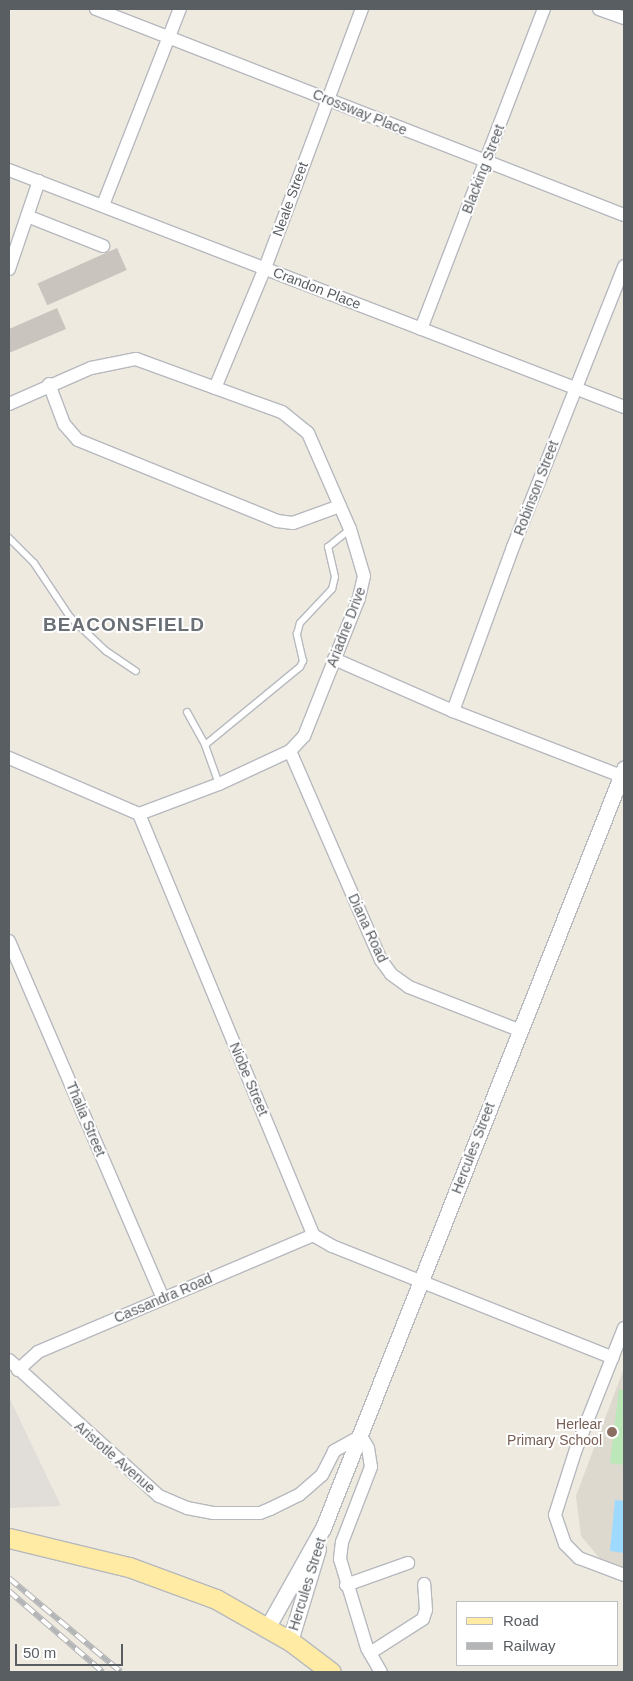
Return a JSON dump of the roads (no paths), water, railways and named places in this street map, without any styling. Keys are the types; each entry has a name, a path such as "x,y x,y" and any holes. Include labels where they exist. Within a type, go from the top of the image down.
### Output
{"main road":[{"path":"9,1538 128,1568 216,1600 290,1640 331,1672"}],"street":[{"name":"Crossway Place","path":"96,9 486,163 624,215"},
{"path":"103,205 180,9"},
{"name":"Neale Street","path":"215,388 265,268 362,9"},
{"name":"Blacking Street","path":"421,329 544,9"},
{"path":"599,9 624,18"},
{"name":"Crandon Place","path":"9,170 624,407"},
{"path":"9,268 40,181"},
{"path":"27,216 104,246"},
{"name":"Robinson Street","path":"454,711 624,266"},
{"name":"Ariadne Drive","path":"9,404 49,384 90,368 136,359 282,412 308,433 350,529 363,565 364,584 304,736 290,751 220,784 139,814"},
{"path":"49,384 64,424 78,440 277,521 293,523 340,506"},
{"path":"334,659 454,711 623,774"},
{"name":"Diana Road","path":"290,751 381,960 391,974 409,987 519,1030"},
{"path":"9,758 139,814"},
{"name":"Hercules Street","path":"290,1640 323,1528 361,1436 519,1030 623,774"},
{"name":"Niobe Street","path":"139,814 313,1235"},
{"name":"Thalia Street","path":"9,940 162,1297"},
{"path":"313,1235 332,1246 422,1280 612,1358"},
{"name":"Cassandra Road","path":"18,1370 38,1352 162,1297 313,1235"},
{"path":"624,1328 576,1449 555,1515 565,1544 579,1558 596,1567 624,1575"},
{"name":"Aristotle Avenue","path":"9,1360 159,1496 187,1508 213,1513 246,1514 277,1506 312,1486 334,1451 361,1436"},
{"path":"361,1436 368,1448 371,1467 342,1542 340,1559 346,1585 370,1653 382,1672"},
{"name":"Hercules Street","path":"267,1628 323,1528"},
{"path":"346,1585 408,1563"},
{"path":"370,1653 423,1619 426,1610 424,1584"}],"lane":[{"path":"205,745 300,668 302,661 297,634 300,623 332,589 335,577 328,548 350,529"},
{"path":"9,538 34,563 70,617 106,651 136,671"},
{"path":"187,712 205,745 220,784"}],"water":[{"path":"615,1500 624,1501 624,1553 610,1551"}],"railway":[{"path":"9,1578 121,1672"},
{"path":"9,1591 103,1672"}],"place":[{"name":"Herlear Primary School","path":"612,1432"}],"district":[{"name":"BEACONSFIELD","path":"124,625"}]}
